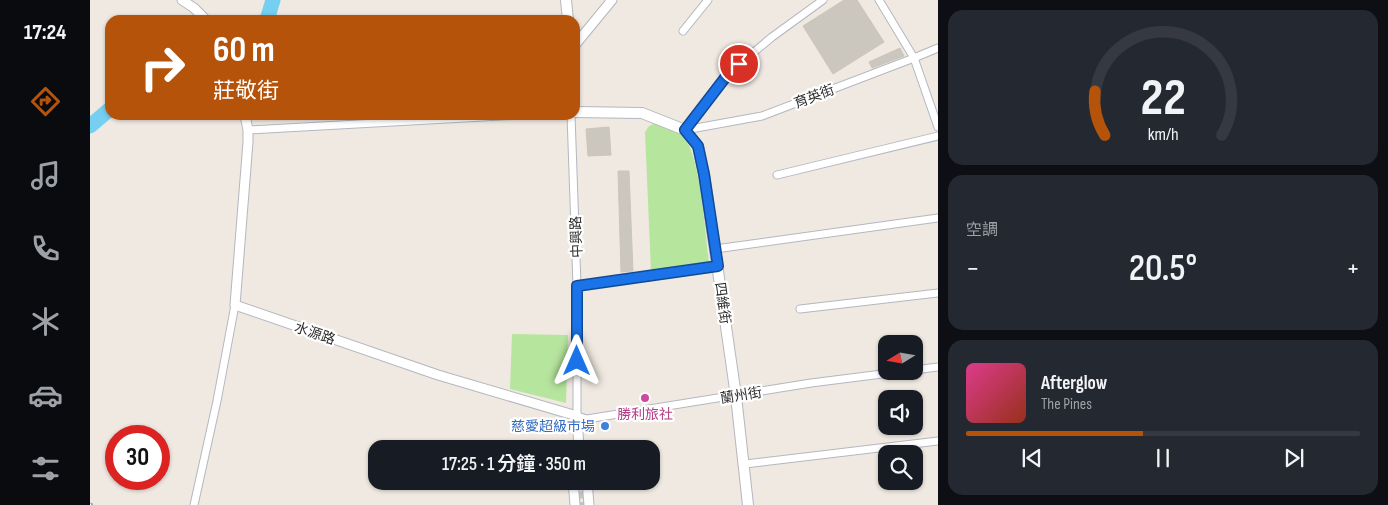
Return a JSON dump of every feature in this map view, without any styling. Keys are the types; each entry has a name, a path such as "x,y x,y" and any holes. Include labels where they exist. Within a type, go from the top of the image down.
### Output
{"main road":[{"path":"566,0 568,15"},
{"path":"580,112 642,113 685,130"},
{"name":"四維街","path":"685,130 698,146 704,174 736,396 748,505"}],"street":[{"path":"182,0 201,15"},
{"path":"580,39 612,0"},
{"path":"683,31 708,0"},
{"path":"685,130 728,74 772,36 823,0"},
{"path":"879,0 914,58 938,128"},
{"name":"育英街","path":"685,130 762,116 938,48"},
{"path":"194,505 217,401 235,304 248,130 246,120"},
{"path":"248,130 430,120"},
{"name":"中興路","path":"571,120 577,286 576,416 578,440"},
{"path":"777,175 938,136"},
{"path":"715,248 938,218"},
{"path":"577,286 718,266"},
{"path":"800,310 938,292"},
{"name":"水源路","path":"235,304 438,375 576,416"},
{"path":"923,369 938,367"},
{"name":"蘭州街","path":"576,416 587,418 811,383 878,375"},
{"path":"744,464 938,441"},
{"path":"574,490 575,505"},
{"path":"588,490 589,505"}],"green space":[{"path":"656,123 681,134 688,143 698,174 709,262 651,271 645,132 649,126"},
{"path":"512,334 568,335 566,403 510,389"}],"building":[{"path":"844,0 857,0 884,42 833,74 803,26"},
{"path":"900,48 904,56 872,68 869,62"},
{"path":"609,127 611,155 588,156 586,129"},
{"path":"618,171 629,171 633,271 621,272"}],"waterway":[{"path":"268,15 273,0"},
{"path":"90,126 105,113"}],"tunnel":[{"path":"582,490 583,505"}],"place":[{"name":"勝利旅社","path":"645,398"},
{"name":"慈愛超級市場","path":"605,426"}],"route":[{"path":"577,361 577,286 718,266 698,146 694,138 685,130 728,74 739,64"}]}
